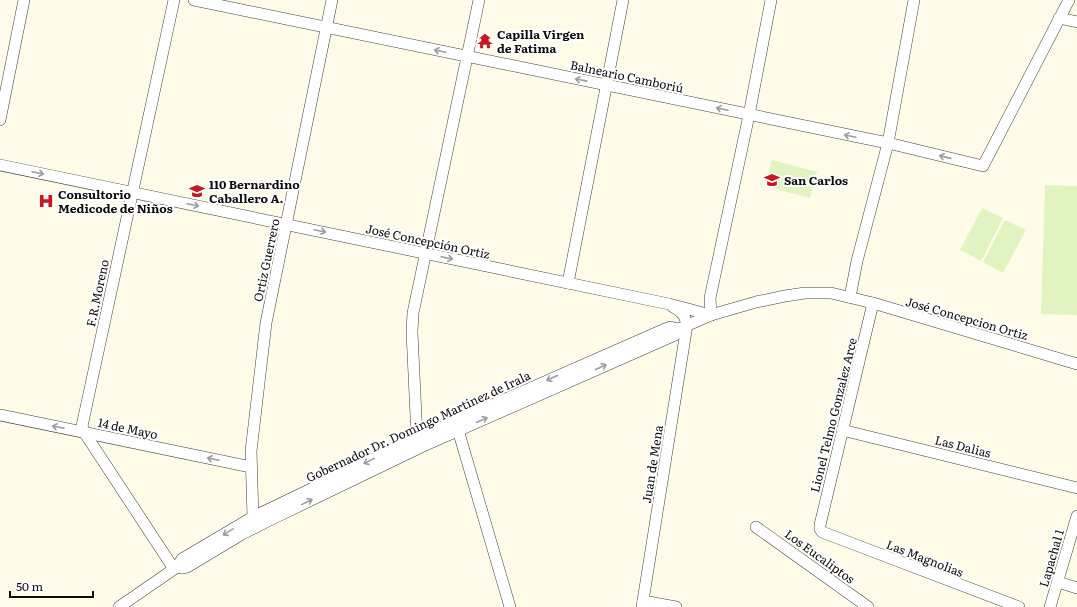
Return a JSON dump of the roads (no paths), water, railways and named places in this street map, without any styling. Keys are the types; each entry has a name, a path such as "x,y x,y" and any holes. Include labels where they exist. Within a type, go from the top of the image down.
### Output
{"street":[{"path":"0,120 24,0"},
{"name":"F.R.Moreno","path":"84,432 82,426 174,0"},
{"name":"Balneario Camboriú","path":"194,0 888,143 983,166 1059,18"},
{"name":"Ortiz Guerrero","path":"254,522 251,451 266,324 332,0"},
{"path":"417,438 412,332 413,313 479,0"},
{"path":"568,283 623,0"},
{"path":"711,314 710,298 749,115 771,0"},
{"path":"850,297 857,261 888,143 914,0"},
{"path":"1069,0 1059,18 1077,22"},
{"name":"José Concepción Ortiz","path":"0,165 711,314 756,302 805,293 831,293 850,297"},
{"name":"José Concepcion Ortiz","path":"850,297 1077,364"},
{"name":"Lionel Telmo Gonzalez Arce","path":"822,532 820,525 873,303"},
{"path":"669,304 682,313 686,319 683,327"},
{"name":"Gobernador Dr. Domingo Martinez de Irala","path":"119,607 176,568 187,567 242,534 254,522 417,438 457,425 675,335 683,327 711,314"},
{"name":"Juan de Mena","path":"642,604 683,327"},
{"name":"14 de Mayo","path":"0,415 251,467"},
{"path":"457,425 510,607"},
{"name":"Gobernador Dr. Domingo Martinez de Irala","path":"254,522 407,454 457,425"},
{"name":"Las Dalias","path":"842,430 1077,488"},
{"path":"84,432 176,568"},
{"name":"Lapachal 1","path":"1050,607 1077,516"},
{"name":"Los Eucaliptos","path":"756,527 868,607"},
{"name":"Las Magnolias","path":"822,532 1019,607"},
{"path":"1058,582 1077,588"},
{"path":"642,604 676,607"}],"place":[{"name":"Capilla Virgen de Fatima","path":"485,41"},
{"name":"San Carlos","path":"772,180"},
{"name":"110 Bernardino Caballero A.","path":"197,191"},
{"name":"Consultorio Medicode de Niños","path":"46,201"}]}
